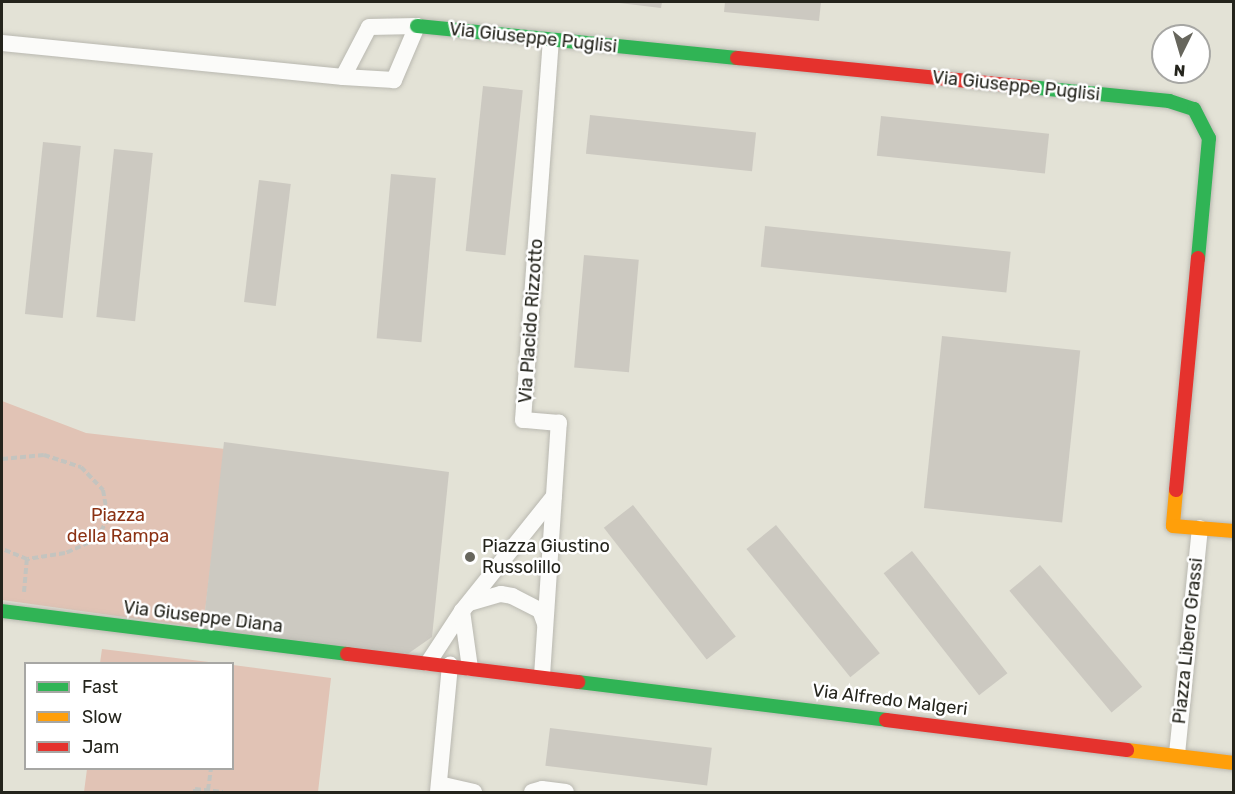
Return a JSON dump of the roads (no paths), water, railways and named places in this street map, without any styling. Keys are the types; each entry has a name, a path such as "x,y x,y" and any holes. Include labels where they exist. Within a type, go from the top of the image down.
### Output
{"street":[{"name":"Via Giuseppe Puglisi","path":"417,26 1168,101 1194,109 1209,138 1173,526 1200,528"},
{"path":"2,44 343,77 394,80 417,26 369,27 343,77"},
{"name":"Via Placido Rizzotto","path":"542,676 559,423 523,420 551,39"},
{"path":"428,663 465,607 554,496"},
{"path":"1200,528 1233,531"},
{"name":"Piazza Libero Grassi","path":"1177,754 1200,528"},
{"path":"465,607 501,594 512,596 540,610 545,624"},
{"path":"465,607 470,668"},
{"name":"Via Giuseppe Diana","path":"2,611 470,668"},
{"path":"450,665 438,788 474,792"},
{"name":"Via Alfredo Malgeri","path":"470,668 1177,754 1233,763"},
{"path":"532,792 542,789 566,792"}],"place":[{"name":"Piazza Giustino Russolillo","path":"470,557"}],"park label":[{"name":"Piazza della Rampa","path":"118,526"}]}
